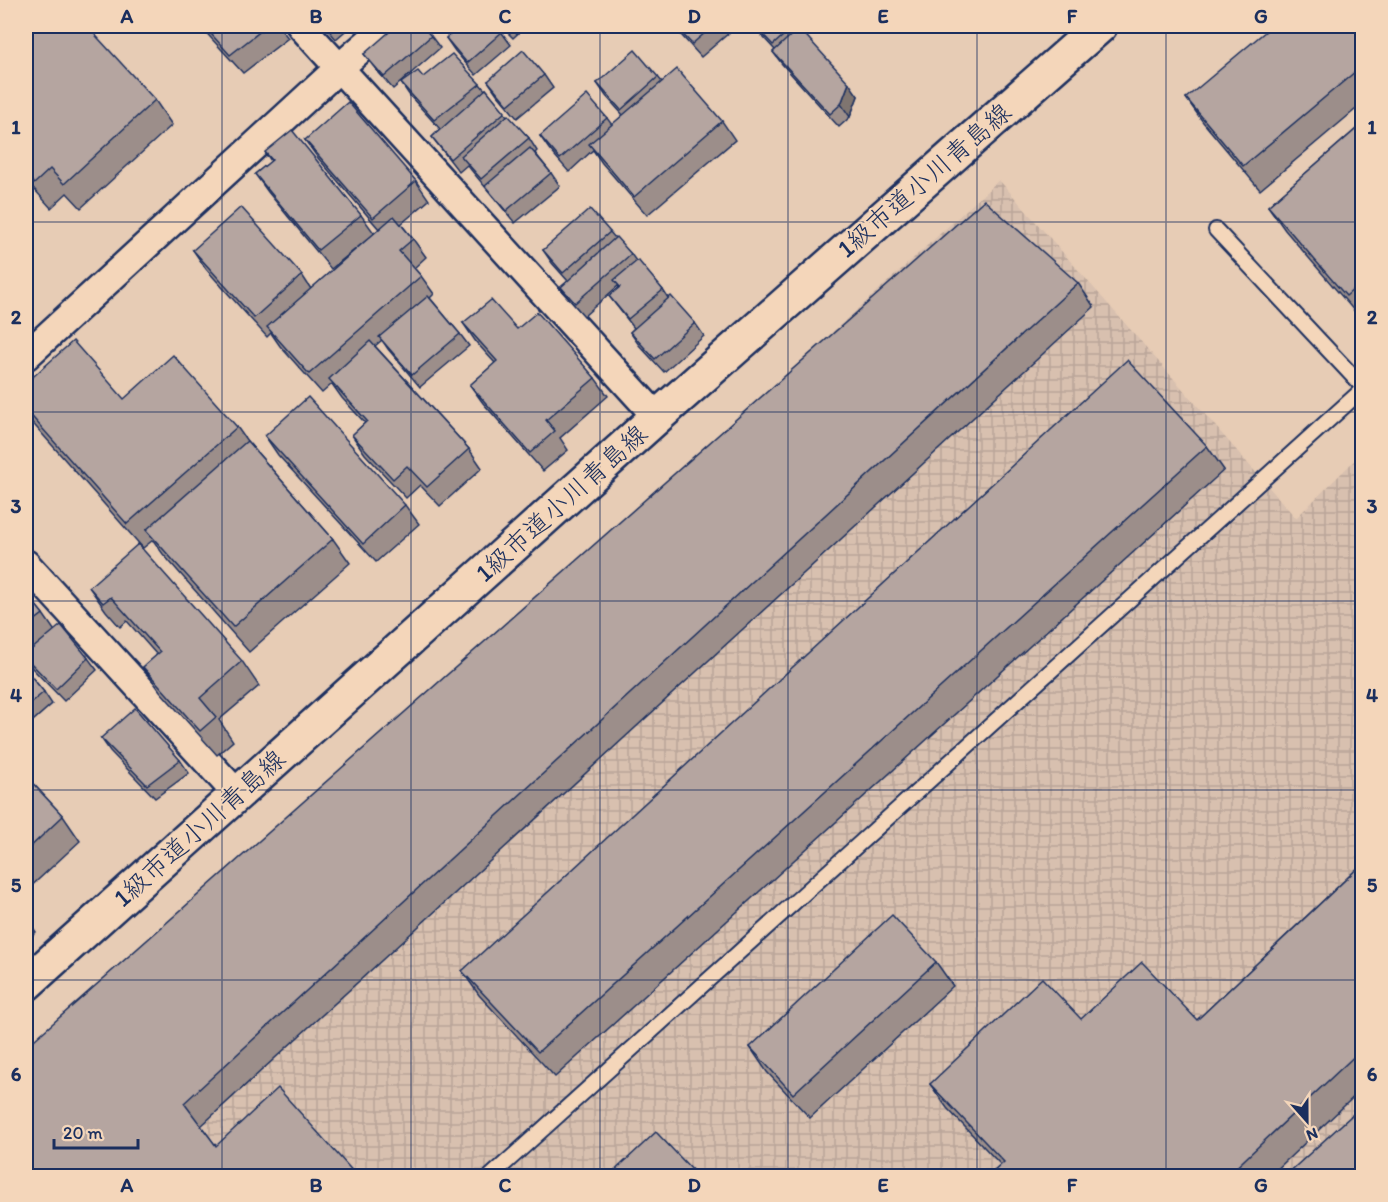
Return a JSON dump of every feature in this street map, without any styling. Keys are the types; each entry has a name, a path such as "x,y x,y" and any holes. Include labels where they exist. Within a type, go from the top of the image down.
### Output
{"street":[{"path":"301,26 657,417"},
{"path":"26,356 387,26"},
{"name":"1級市道小川青島線","path":"26,984 657,417 1100,26"},
{"path":"26,564 237,794"}],"lane":[{"path":"491,1176 1362,388 1216,230"}],"shaded area":[{"path":"999,180 1296,518 1362,453 1362,1176 26,1176 26,1069"}],"building":[{"path":"26,26 87,26 155,100 64,184 50,169 34,184 26,174"},
{"path":"204,26 267,26 230,55"},
{"path":"396,26 422,26 431,36 384,77 364,54"},
{"path":"460,26 497,26 502,32 467,63 446,38"},
{"path":"675,26 713,26 692,44"},
{"path":"755,26 794,26 773,45"},
{"path":"1272,26 1362,26 1362,66 1243,166 1186,98"},
{"path":"799,28 849,83 841,104 830,114 773,52"},
{"path":"523,50 544,75 508,105 488,81"},
{"path":"635,50 658,77 621,110 597,83"},
{"path":"452,54 480,84 434,120 401,83 418,71 423,77"},
{"path":"677,69 722,121 634,197 589,144"},
{"path":"486,89 505,112 450,159 432,137"},
{"path":"587,95 607,118 560,159 540,136"},
{"path":"348,102 416,181 373,218 305,140"},
{"path":"508,115 529,138 481,179 461,156"},
{"path":"1362,124 1362,282 1346,296 1268,206"},
{"path":"292,130 361,215 318,250 255,174 272,160 265,152"},
{"path":"530,148 551,173 506,211 485,186"},
{"path":"984,200 1078,283 184,1103 216,1146 278,1088 357,1176 26,1176 26,1047"},
{"path":"241,207 302,275 254,318 193,250"},
{"path":"590,209 610,232 563,273 543,250"},
{"path":"394,216 413,239 399,251 421,276 309,374 267,327"},
{"path":"616,237 631,254 575,303 561,287"},
{"path":"638,260 663,290 628,319 609,296 620,287 614,280"},
{"path":"428,296 460,334 412,375 379,337"},
{"path":"671,296 695,323 655,359 630,332"},
{"path":"491,300 517,329 537,312 595,378 546,420 555,431 530,453 470,385 497,361 463,323"},
{"path":"73,341 124,399 173,355 237,427 127,524 26,410 26,383"},
{"path":"370,341 469,449 427,487 407,466 393,479 352,435 367,421 329,379"},
{"path":"1127,360 1207,446 538,1052 462,971"},
{"path":"308,397 405,505 363,544 265,436"},
{"path":"247,441 333,539 233,627 146,530"},
{"path":"138,544 242,661 200,698 216,717 200,731 143,667 160,652 111,597 103,603 89,587"},
{"path":"26,593 43,614 26,627"},
{"path":"61,625 88,658 56,689 26,658 26,654"},
{"path":"26,670 44,692 26,707"},
{"path":"135,708 180,760 147,785 101,738"},
{"path":"26,776 63,816 26,851"},
{"path":"1362,864 1362,1049 1227,1176 989,1176 1004,1162 930,1084 1042,978 1081,1019 1142,962 1197,1020"},
{"path":"892,915 936,962 793,1094 750,1047"},
{"path":"1362,1106 1362,1176 1285,1176"},
{"path":"656,1132 698,1176 609,1176"}]}
